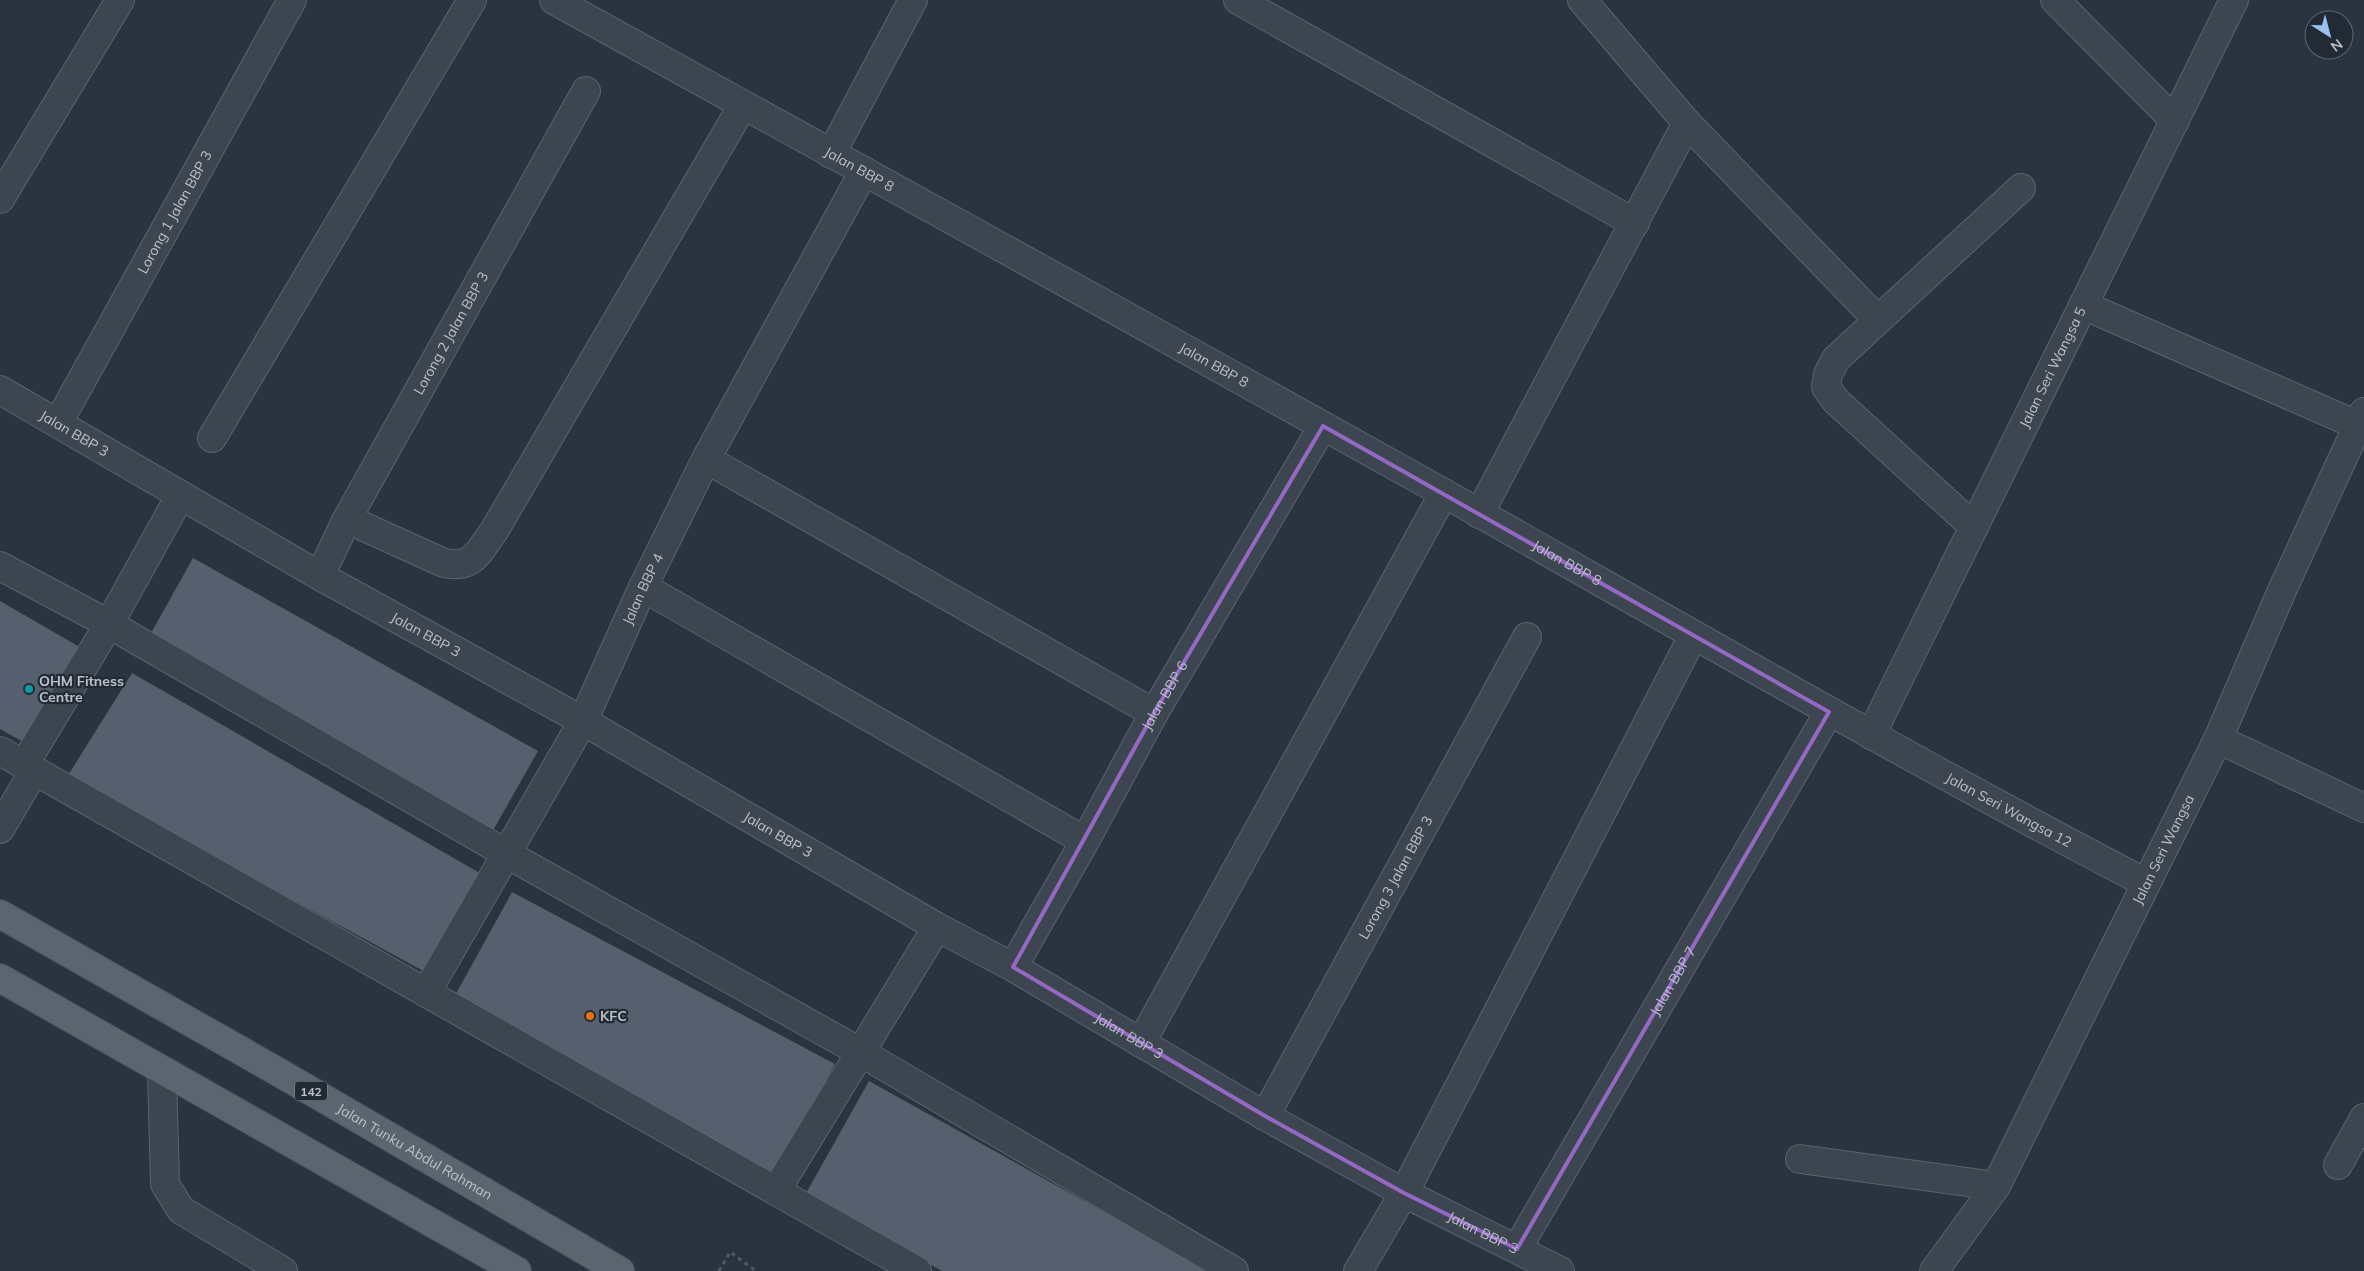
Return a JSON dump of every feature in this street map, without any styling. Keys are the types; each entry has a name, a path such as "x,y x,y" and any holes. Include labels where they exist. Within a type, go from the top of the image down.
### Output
{"main road":[{"name":"Jalan Tunku Abdul Rahman","path":"0,914 288,1078 620,1271"},
{"path":"0,978 517,1271"}],"street":[{"path":"0,199 120,0"},
{"name":"Lorong 1 Jalan BBP 3","path":"58,423 292,0"},
{"path":"212,438 472,0"},
{"name":"Jalan BBP 8","path":"554,0 1444,493 1693,636 1871,735"},
{"path":"831,154 913,0"},
{"path":"1238,0 1635,222"},
{"path":"1582,0 1688,123 1877,319"},
{"path":"2056,0 2175,121"},
{"name":"Jalan Seri Wangsa 5","path":"1871,735 2234,0"},
{"name":"Lorong 2 Jalan BBP 3","path":"320,576 347,519 586,91"},
{"path":"347,519 444,563 458,566 470,562 494,531 744,105"},
{"path":"1479,514 1688,123"},
{"name":"Jalan BBP 4","path":"426,993 582,721 642,587 706,459 864,171"},
{"path":"1974,527 1836,401 1826,387 1828,374 1836,359 1877,319 2021,188"},
{"path":"2083,305 2361,418"},
{"name":"Jalan BBP 3","path":"0,390 320,576 582,721 937,927 1013,967 1265,1116 1404,1193 1560,1271"},
{"name":"Jalan Seri Wangsa","path":"1934,1271 1996,1186 2218,739 2361,418"},
{"name":"Jalan BBP 6","path":"1013,967 1085,841 1154,713 1322,426"},
{"path":"706,459 1154,713"},
{"path":"1141,1043 1444,493"},
{"path":"0,829 29,768 180,496"},
{"path":"0,566 109,624 507,854 860,1052 1234,1271"},
{"path":"642,587 1085,841"},
{"path":"1358,1271 1404,1193 1693,636"},
{"name":"Lorong 3 Jalan BBP 3","path":"1265,1116 1527,637"},
{"name":"Jalan BBP 7","path":"1517,1249 1829,712"},
{"name":"Jalan Seri Wangsa 12","path":"1871,735 2003,808 2146,883"},
{"path":"2218,739 2364,808"},
{"path":"0,751 917,1271"},
{"path":"776,1191 937,927"},
{"path":"162,1071 165,1184 181,1210 282,1271"},
{"path":"2338,1165 2364,1118"},
{"path":"1800,1159 1996,1186"}],"path":[{"path":"719,1271 730,1252 756,1271"}],"highlighted area":[{"path":"1323,426 1829,712 1517,1249 1404,1193 1265,1116 1013,967 1154,713"}],"building":[{"path":"193,558 538,751 491,834 146,642"},
{"name":"OHM Fitness Centre","path":"0,601 83,649 27,744 0,729"},
{"path":"132,673 485,876 427,973 67,777"},
{"path":"512,892 835,1064 776,1174 452,1001"},
{"path":"869,1081 1210,1271 942,1271 805,1195"}],"place":[{"name":"OHM Fitness Centre","path":"29,689"},
{"name":"KFC","path":"590,1016"}]}
